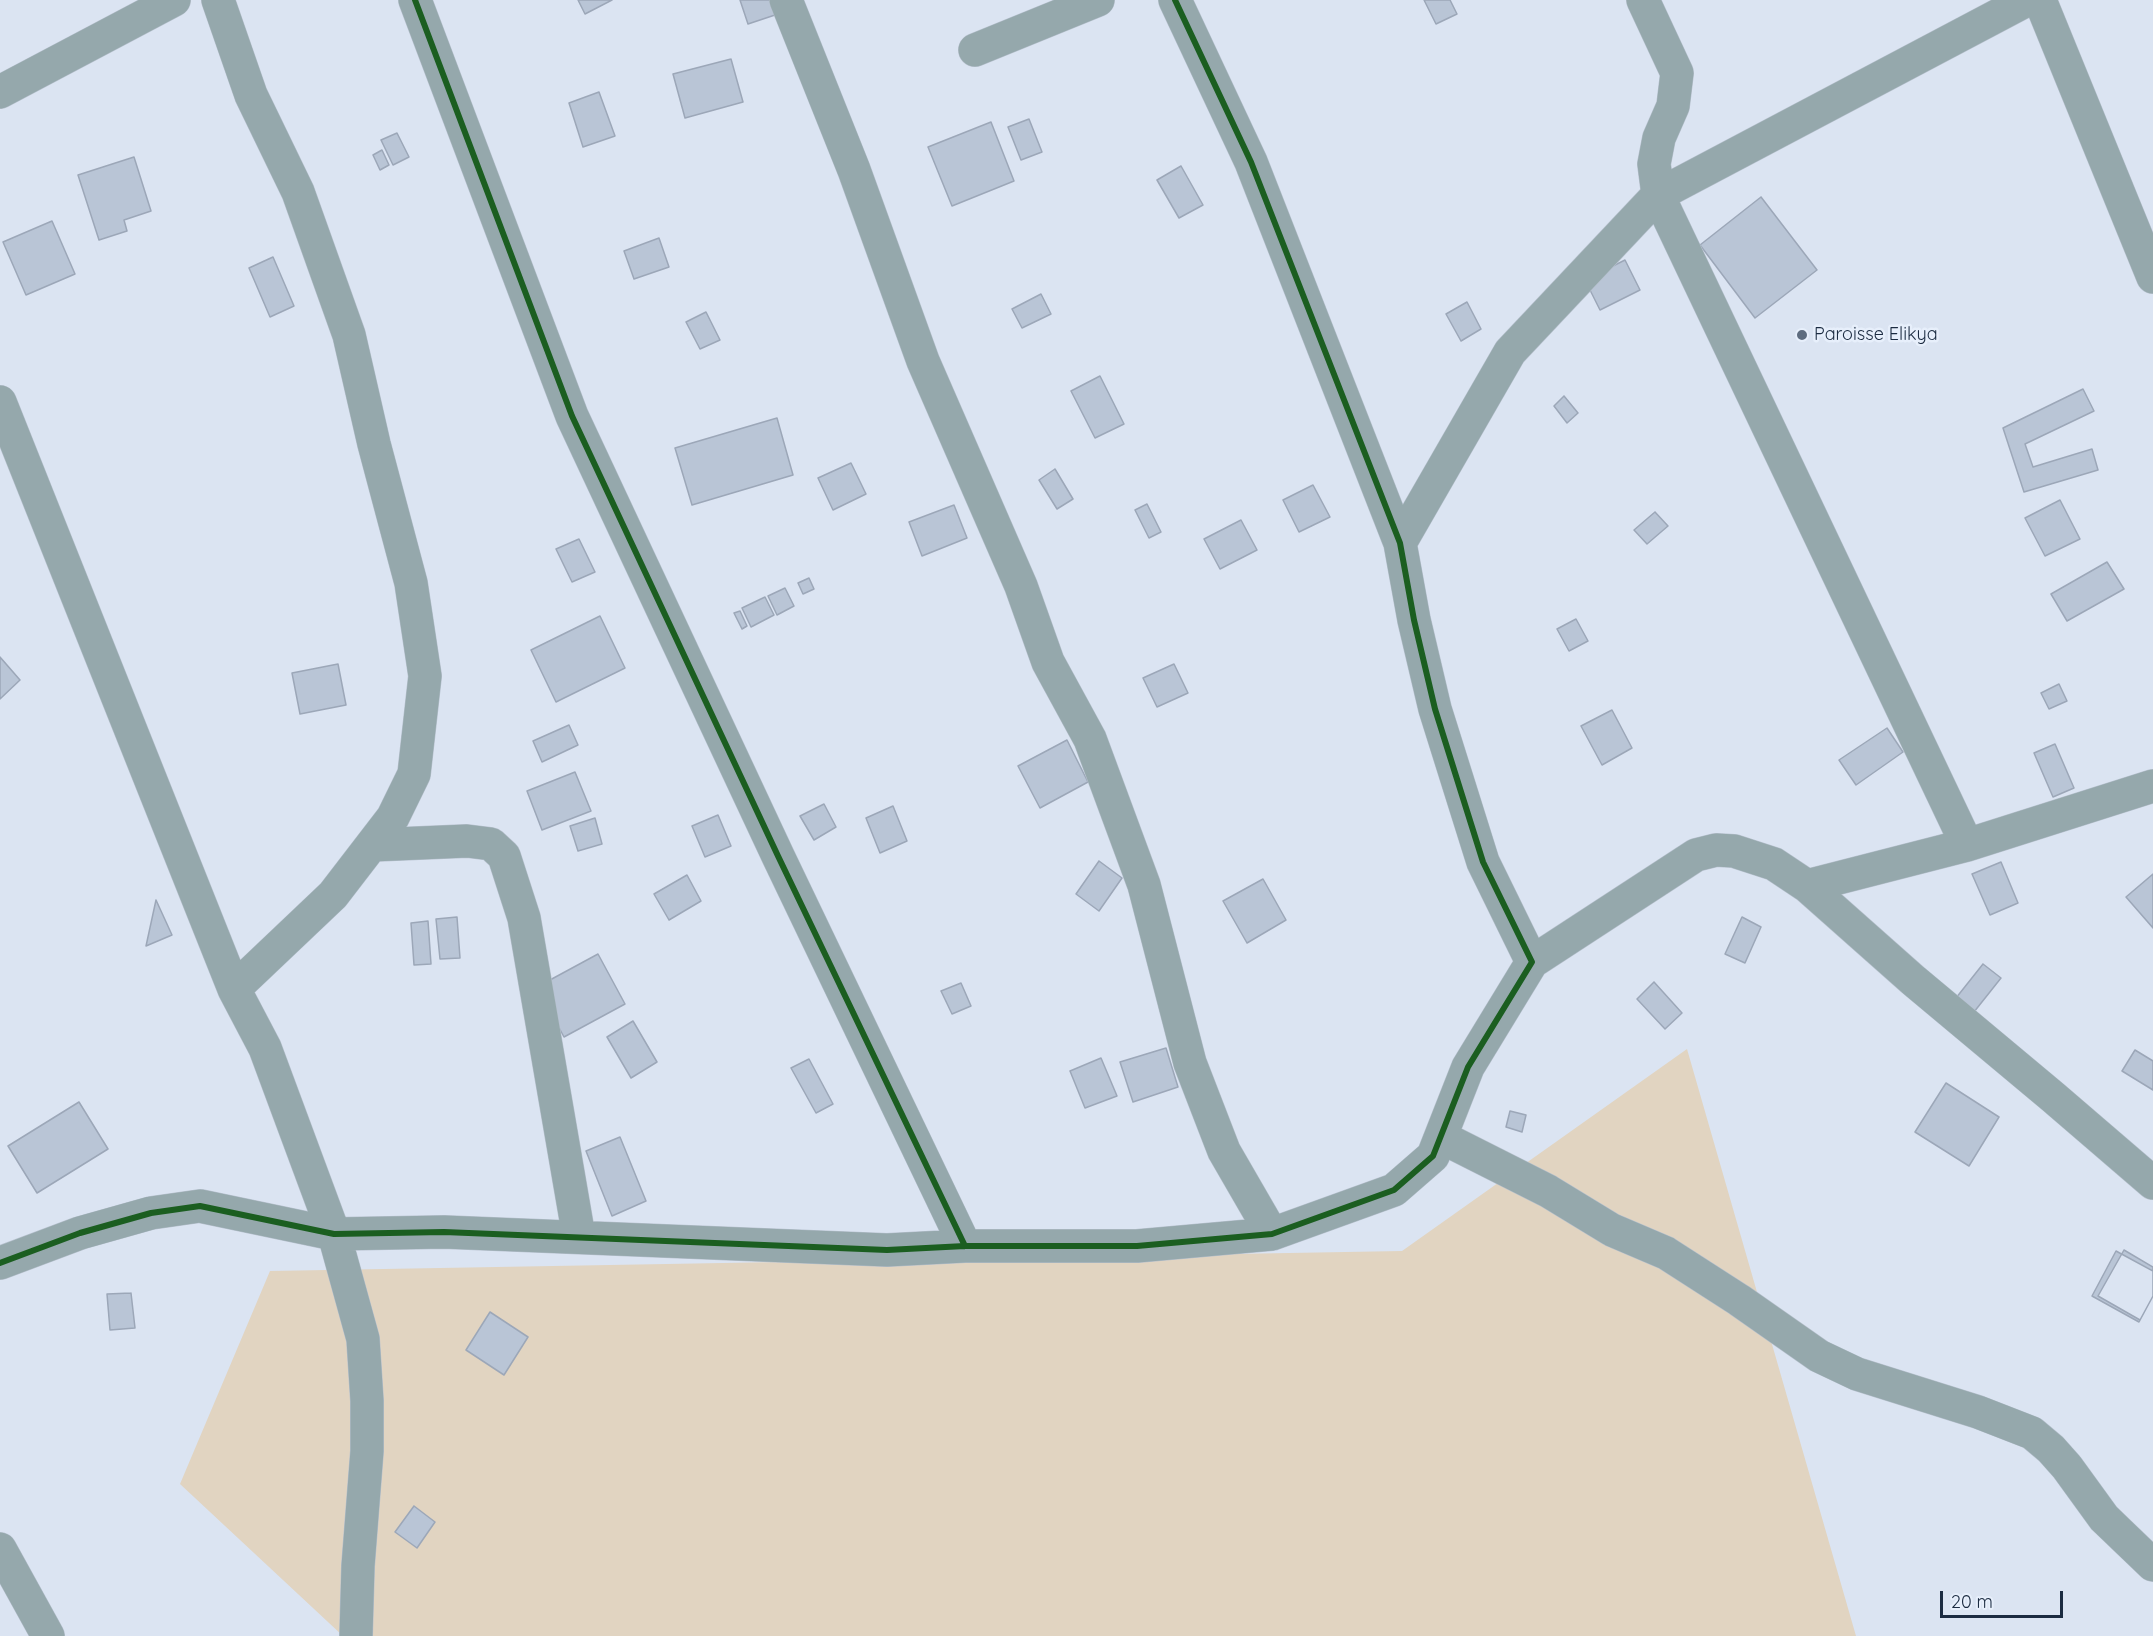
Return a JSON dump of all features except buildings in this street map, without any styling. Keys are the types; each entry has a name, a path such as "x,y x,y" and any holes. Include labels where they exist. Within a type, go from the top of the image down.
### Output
{"street":[{"path":"0,92 142,8 174,0"},
{"path":"218,0 250,95 298,192 348,335 411,583 425,676 414,774 393,817 333,895 234,989"},
{"path":"415,0 572,416 778,856 965,1246"},
{"path":"786,0 854,170 923,361 1021,586 1048,662 1090,739 1144,885 1190,1063 1224,1150 1272,1234"},
{"path":"975,50 1098,0"},
{"path":"1175,0 1251,162 1400,543 1414,620 1435,709 1480,851 1532,962"},
{"path":"1643,0 1677,73 1672,106 1659,138 1654,164 1658,195 1966,845"},
{"path":"1400,543 1510,352 1658,195 2027,0"},
{"path":"2040,0 2153,278"},
{"path":"0,402 234,989 265,1048 334,1234 363,1339 367,1401 367,1451 358,1566 356,1636"},
{"path":"1807,886 1966,845 2153,786"},
{"path":"372,844 467,841 490,844 504,856 524,918 579,1237"},
{"path":"0,1263 80,1233 151,1213 200,1206 334,1234 444,1232 887,1250 965,1246 1137,1246 1272,1234 1394,1190 1433,1156 1468,1068 1532,962 1676,867 1696,855 1716,850 1734,851 1774,864 1807,886 1913,980 2153,1183"},
{"path":"1441,1137 1548,1191 1612,1230 1666,1253 1819,1356 1857,1374 1978,1412 2032,1433 2067,1467 2104,1518 2153,1565"},
{"path":"0,1549 48,1636"}],"shaded area":[{"path":"1687,1049 1856,1636 343,1636 180,1484 270,1271 1402,1251"}],"cycle path":[{"path":"415,0 572,416 778,856 965,1246"},
{"path":"0,1263 80,1233 151,1213 200,1206 334,1234 444,1232 887,1250 965,1246 1137,1246 1272,1234 1394,1190 1433,1156 1468,1067 1532,962 1483,862 1435,709 1414,620 1400,543 1251,162 1175,0"}],"place":[{"name":"Paroisse Elikya","path":"1802,335"}]}
